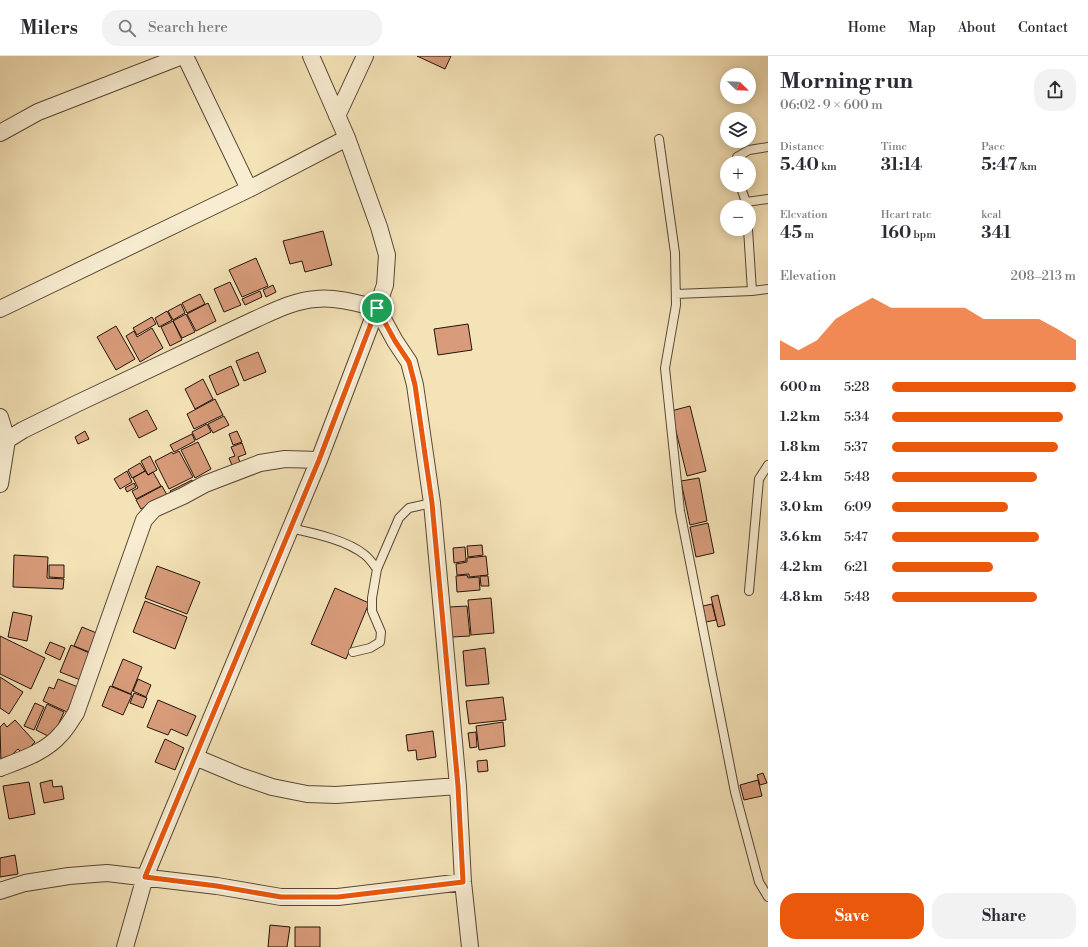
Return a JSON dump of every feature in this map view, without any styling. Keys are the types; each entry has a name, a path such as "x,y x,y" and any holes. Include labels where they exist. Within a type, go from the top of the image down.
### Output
{"street":[{"path":"0,134 38,112 182,56"},
{"path":"185,56 249,189"},
{"path":"125,947 145,877 319,460 385,285 387,255 379,227 347,138 311,56"},
{"path":"337,116 365,56"},
{"path":"0,310 249,189 347,138"},
{"path":"7,440 23,430 76,404 284,306 315,299 348,301 377,308 395,341 409,362 415,385 432,503 458,786 463,882 470,947"},
{"path":"0,417 7,440 0,484"},
{"path":"0,768 28,757 48,746 61,735 76,713 144,520 154,509 205,484 260,463 284,459 319,460"},
{"path":"195,757 272,787 308,794 336,795 458,786"},
{"path":"0,890 25,883 69,876 107,873 217,886 281,897 338,897 463,882"}],"lane":[{"path":"659,139 675,253 676,305 665,368 680,511 735,792 759,882 768,897"},
{"path":"739,156 749,150 768,147"},
{"path":"756,202 768,199"},
{"path":"748,236 752,291"},
{"path":"676,294 768,289"},
{"path":"748,591 759,479 768,465"},
{"path":"353,652 370,648 380,642 381,632 372,611 372,598 378,569 400,518 409,508 432,503"},
{"path":"290,528 324,535 356,549 366,555 378,569"}],"building":[{"path":"417,56 451,56 445,69"},
{"path":"323,231 332,265 305,272 302,261 290,264 283,241"},
{"path":"256,258 268,286 242,297 229,270"},
{"path":"230,282 241,305 224,312 214,289"},
{"path":"273,285 276,292 266,297 263,290"},
{"path":"260,291 262,297 245,305 242,299"},
{"path":"200,294 205,304 187,313 182,303"},
{"path":"208,303 216,321 196,331 187,314"},
{"path":"181,304 185,313 173,320 168,311"},
{"path":"167,311 172,320 159,327 155,318"},
{"path":"186,314 195,332 182,338 173,321"},
{"path":"152,317 156,324 137,335 133,328"},
{"path":"173,321 182,340 170,346 161,327"},
{"path":"468,324 472,350 438,355 434,329"},
{"path":"116,326 135,359 116,370 97,337"},
{"path":"152,328 163,348 140,362 126,336 134,331 137,337"},
{"path":"258,352 266,372 244,381 236,361"},
{"path":"231,366 239,385 217,395 209,376"},
{"path":"203,379 213,399 195,409 185,389"},
{"path":"215,399 223,415 194,429 187,414"},
{"path":"690,406 706,471 687,476 671,411"},
{"path":"147,410 157,429 139,438 129,419"},
{"path":"224,416 229,425 213,433 208,424"},
{"path":"207,424 211,432 196,440 192,432"},
{"path":"85,431 89,439 78,444 75,437"},
{"path":"237,431 242,442 233,445 229,434"},
{"path":"192,434 195,441 174,452 170,445"},
{"path":"198,442 211,469 195,478 181,450"},
{"path":"242,443 246,454 238,457 242,467 234,470 229,458 235,456 231,447"},
{"path":"179,451 193,477 169,489 155,461 172,452 173,454"},
{"path":"150,456 157,470 148,475 141,461"},
{"path":"140,463 145,471 132,478 128,470"},
{"path":"127,471 132,482 120,489 114,479"},
{"path":"145,471 148,475 153,472 161,486 136,499 132,491 138,488 133,478"},
{"path":"699,478 707,521 690,525 681,481"},
{"path":"192,480 195,486 173,497 170,491"},
{"path":"134,483 136,487 127,492 125,488"},
{"path":"162,486 167,495 141,509 136,500"},
{"path":"708,523 714,553 696,557 690,527"},
{"path":"482,545 483,555 468,557 467,546"},
{"path":"465,547 466,561 454,563 453,548"},
{"path":"14,555 48,557 47,578 64,579 63,589 13,587"},
{"path":"486,556 488,575 469,577 469,574 457,575 456,564 467,562 467,558"},
{"path":"49,565 64,565 64,578 49,577"},
{"path":"157,566 200,582 187,614 145,598"},
{"path":"467,575 468,578 479,577 480,590 457,592 456,576"},
{"path":"480,576 488,576 489,586 481,586"},
{"path":"335,588 369,603 346,659 311,644"},
{"path":"718,595 725,625 718,627 711,597"},
{"path":"491,598 494,633 471,635 468,600"},
{"path":"145,601 187,617 175,649 133,632"},
{"path":"712,604 716,620 706,622 703,606"},
{"path":"467,606 470,636 452,637 449,607"},
{"path":"13,612 32,616 27,641 8,637"},
{"path":"82,627 99,634 92,653 74,646"},
{"path":"0,636 45,658 31,689 0,674"},
{"path":"50,642 65,648 60,660 45,653"},
{"path":"71,645 94,655 83,681 60,672"},
{"path":"485,648 489,684 466,686 463,651"},
{"path":"123,659 142,667 131,694 112,686"},
{"path":"0,677 23,692 9,714 0,708"},
{"path":"58,679 78,687 67,712 43,701 49,687 54,689"},
{"path":"138,679 151,685 146,697 133,691"},
{"path":"110,686 132,695 123,715 102,706"},
{"path":"134,693 147,698 143,708 130,703"},
{"path":"503,697 506,720 469,724 466,701"},
{"path":"158,700 196,716 187,736 171,729 168,735 147,727"},
{"path":"35,703 44,707 34,730 24,726"},
{"path":"47,704 64,712 52,738 36,730"},
{"path":"15,720 35,742 23,754 18,749 1,765 0,727 4,723 7,727"},
{"path":"503,722 505,746 479,750 476,726"},
{"path":"433,731 436,757 417,760 416,750 408,751 406,735"},
{"path":"476,732 477,747 470,748 468,733"},
{"path":"165,739 184,748 175,770 155,762"},
{"path":"487,760 488,771 478,772 477,761"},
{"path":"763,773 767,783 760,785 757,775"},
{"path":"52,780 53,787 62,786 64,799 44,803 40,783"},
{"path":"758,780 762,796 744,800 740,785"},
{"path":"29,782 35,814 9,819 3,786"},
{"path":"15,855 18,874 0,877 0,858"},
{"path":"270,925 290,927 287,947 268,947"},
{"path":"295,927 320,927 320,947 295,947"}],"route":[{"path":"377,308 395,341 409,362 415,385 432,503 458,786 463,882 338,897 281,897 217,886 145,877 319,460 377,308"}]}
